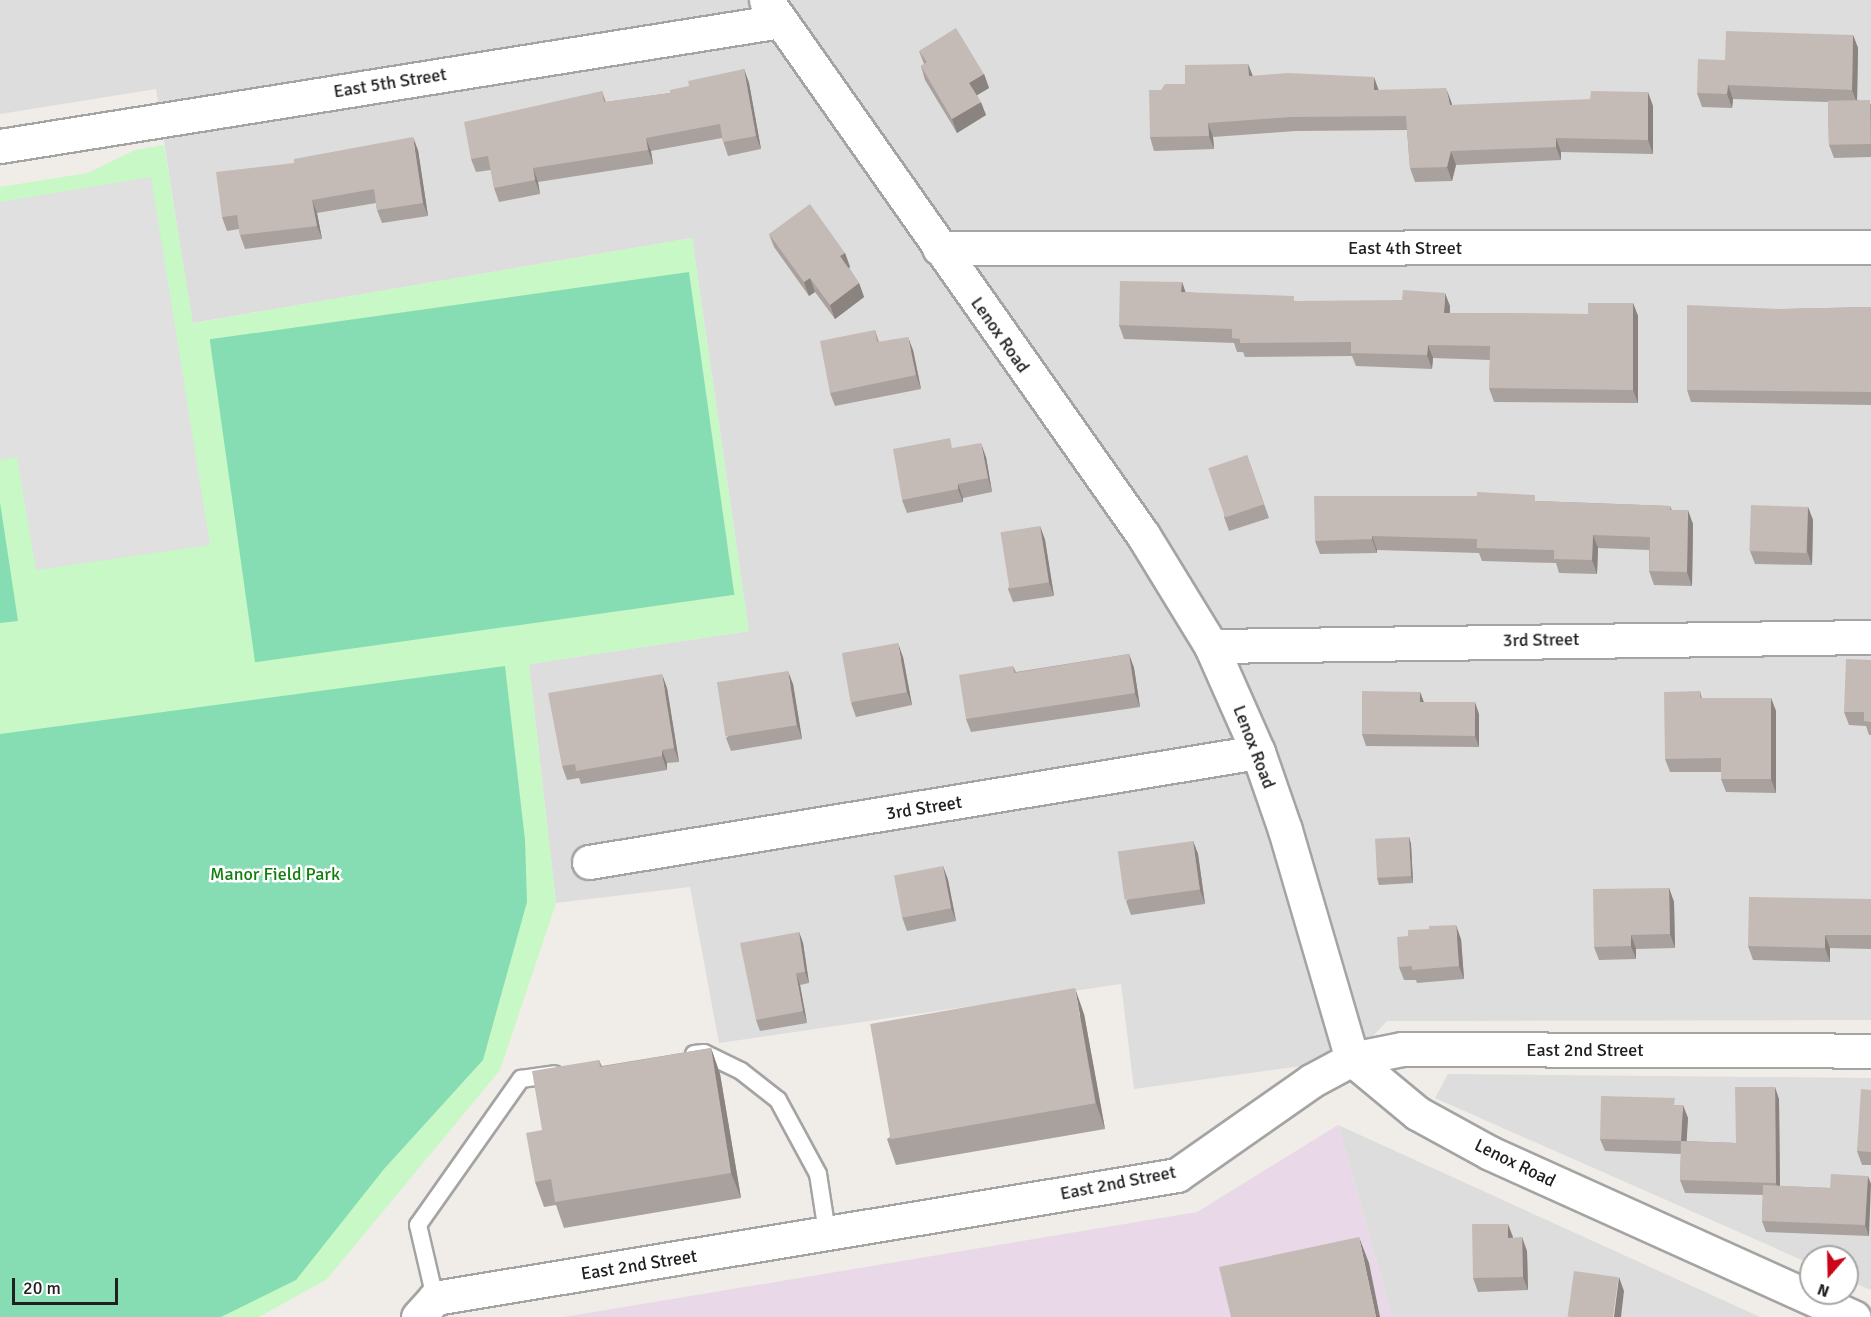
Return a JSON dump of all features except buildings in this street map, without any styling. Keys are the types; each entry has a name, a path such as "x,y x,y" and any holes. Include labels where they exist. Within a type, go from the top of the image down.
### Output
{"street":[{"name":"East 5th Street","path":"0,146 773,11"},
{"name":"Lenox Road","path":"773,11 1143,535 1211,646 1258,752 1352,1059 1418,1113 1490,1153 1854,1317"},
{"name":"East 4th Street","path":"939,248 1871,247"},
{"name":"3rd Street","path":"1211,646 1871,637"},
{"name":"3rd Street","path":"589,862 1258,752"},
{"name":"East 2nd Street","path":"427,1307 827,1232 1177,1175 1311,1081 1352,1059 1402,1049 1871,1051"}],"lane":[{"path":"681,1056 704,1053 741,1071 778,1100 818,1174 827,1232"},
{"path":"427,1307 418,1224 521,1079 567,1072"}],"shaded area":[{"path":"0,0 1871,0 1871,1020 1387,1021 1352,1059 1134,1089 1121,984 719,1043 690,887 556,903 529,664 749,631 692,238 192,323 156,89 0,114"},
{"path":"151,177 210,545 36,570 17,457 0,460 0,202"},
{"path":"1448,1074 1871,1078 1871,1290 1859,1285 1859,1245 1799,1245 1799,1259 1435,1098"},
{"path":"1338,1125 1760,1317 1392,1317"},
{"path":"1338,1125 1392,1317 564,1317 1197,1212"}],"green space":[{"name":"Manor Field Park","path":"164,145 193,323 692,238 749,631 529,664 556,903 500,1070 327,1279 259,1317 0,1317 0,187 88,173 135,150"},
{"path":"689,272 734,595 255,662 210,339"},
{"path":"0,502 18,621 0,623"},
{"path":"505,666 525,840 527,902 483,1060 384,1169 296,1280 221,1317 0,1317 0,734"}]}
